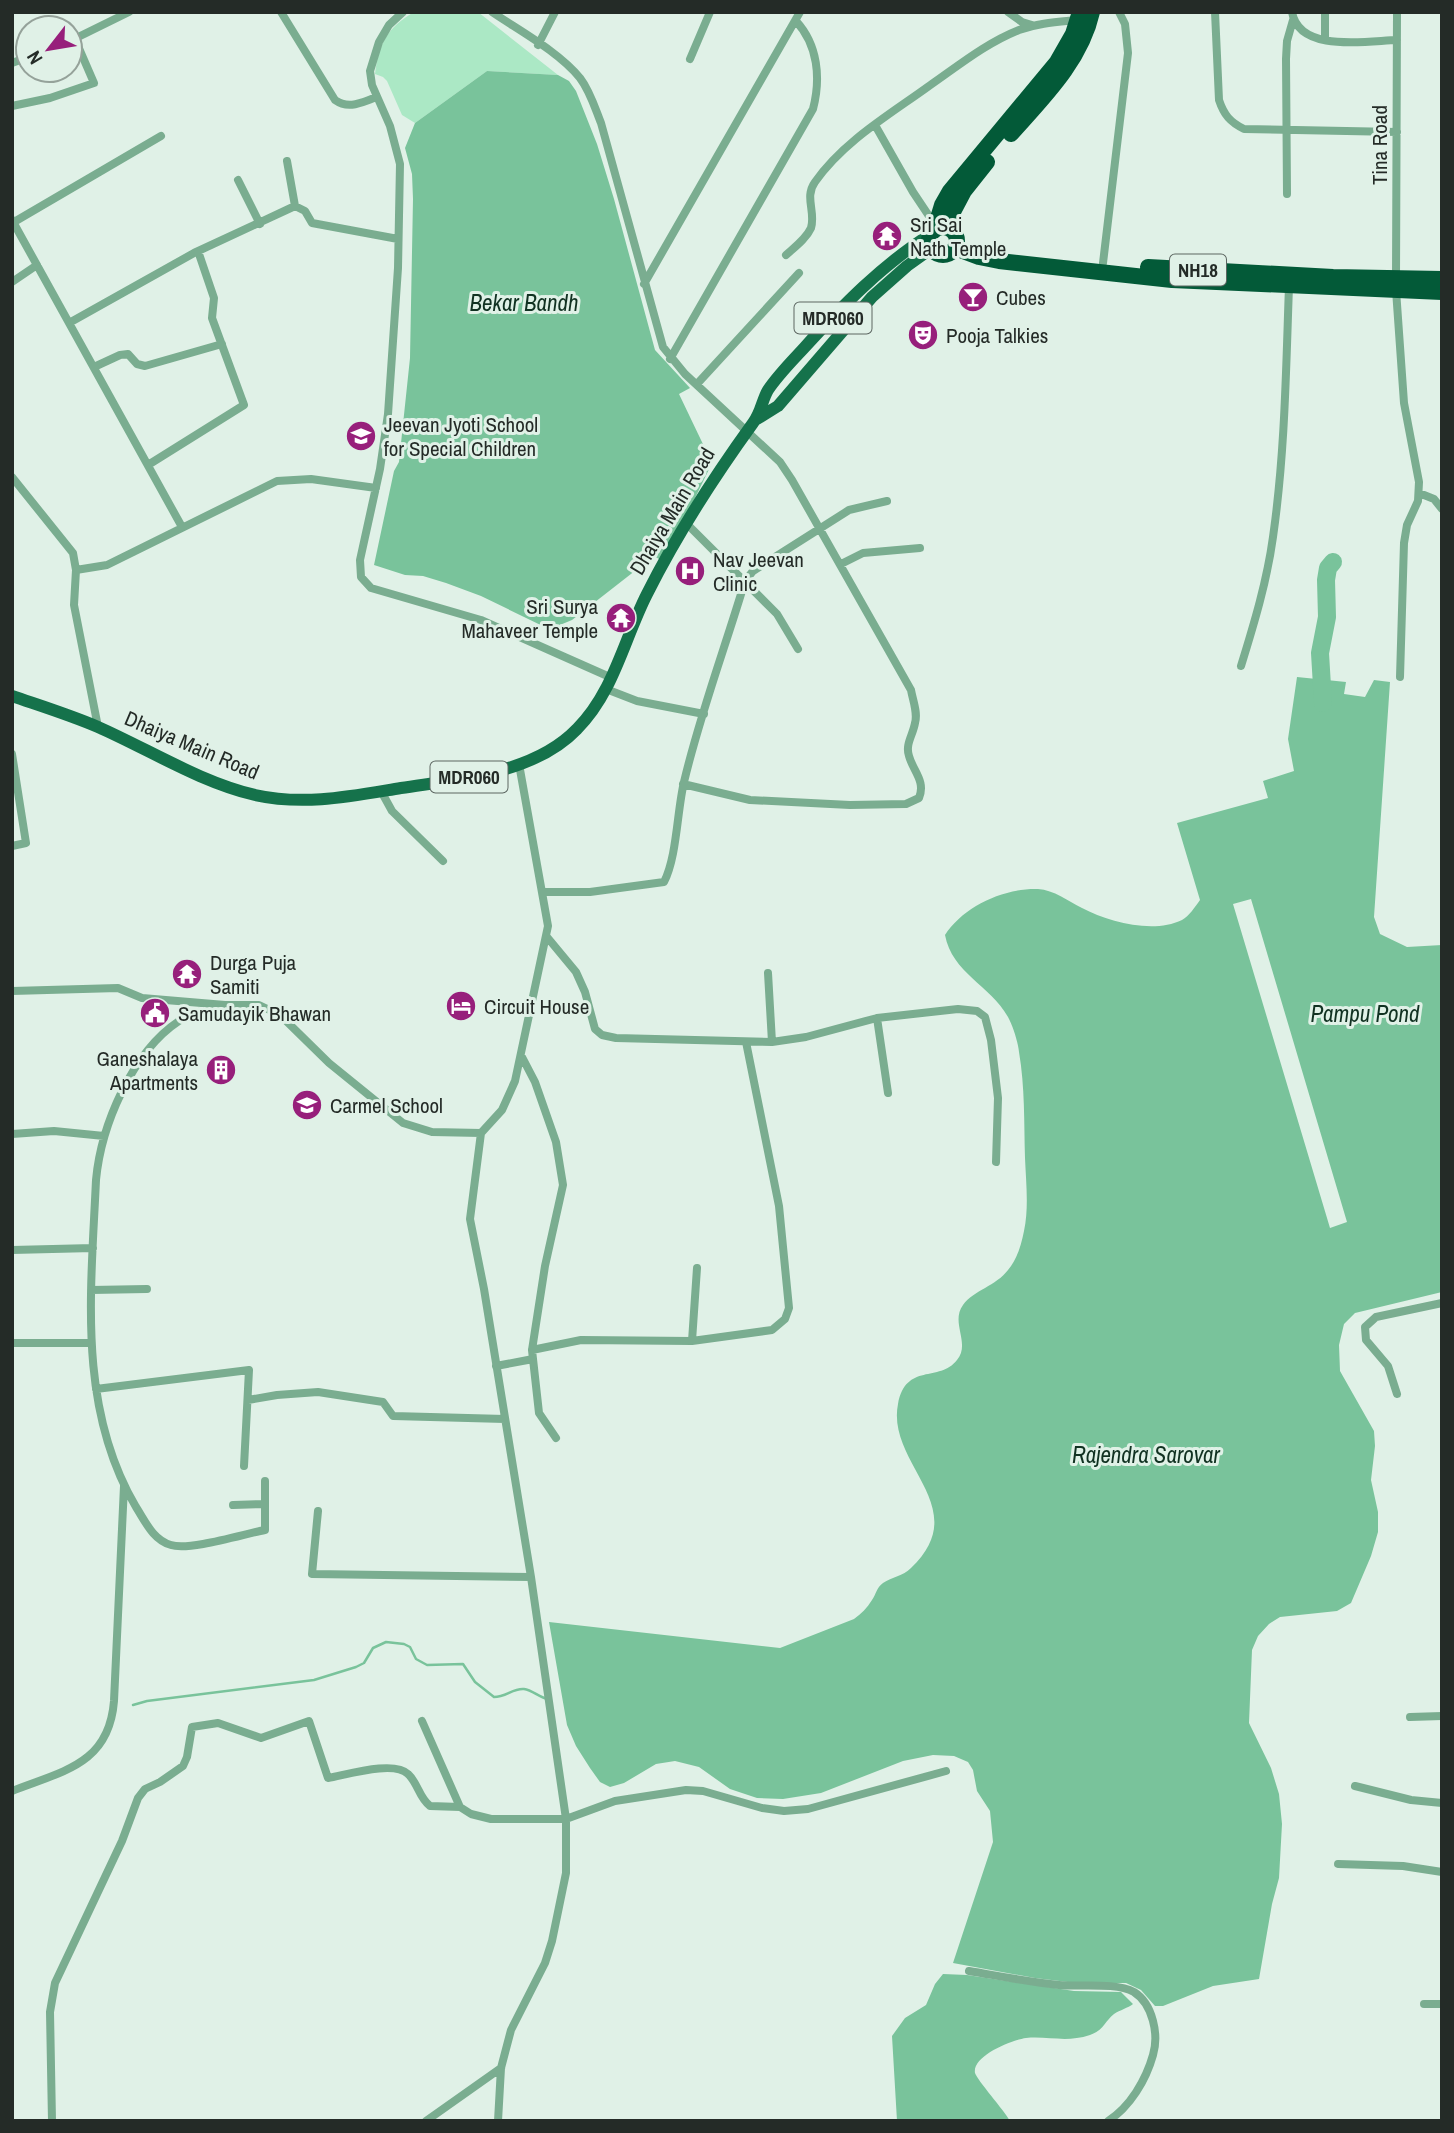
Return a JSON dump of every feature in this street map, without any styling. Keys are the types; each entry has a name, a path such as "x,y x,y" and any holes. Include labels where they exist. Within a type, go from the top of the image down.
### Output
{"highway":[{"name":"Dhaiya Main Road","path":"941,236 964,191 1048,92 1072,58 1085,16"},
{"name":"NH18","path":"941,236 998,250 1103,263 1333,276 1442,292"},
{"name":"NH18","path":"941,236 979,257 1103,274 1289,285 1396,284 1442,279"}],"main road":[{"name":"Dhaiya Main Road","path":"12,696 98,727 168,762 228,787 280,800 313,801 381,791 460,779 519,764 553,747 575,732 590,716 609,683 647,595 686,523 756,420 778,406 872,297 941,236"}],"street":[{"path":"84,34 129,12"},
{"path":"281,12 335,100 342,105 351,106 377,97"},
{"path":"403,12 390,25 375,49 370,78 390,126 400,164 388,414 376,488 360,560 361,577 371,588 481,620 609,683 638,701 704,714"},
{"path":"492,12 573,70 589,93 601,123 660,341 670,359 780,462 820,527 911,690 916,710 916,722 908,745 909,756 921,783 919,798 906,804 850,805 750,800 683,784"},
{"path":"538,44 555,12"},
{"path":"690,59 710,12"},
{"path":"644,284 800,12"},
{"path":"1008,12 1022,22 1032,25"},
{"path":"1103,263 1128,53 1125,24 1119,12"},
{"path":"1214,12 1219,100 1223,113 1233,123 1244,129 1397,132"},
{"path":"1325,12 1325,40"},
{"name":"Tina Road","path":"1397,12 1396,284 1404,403 1419,493"},
{"path":"786,255 800,243 812,225 809,192 845,148 989,45 1032,25 1085,16"},
{"path":"1287,194 1286,59 1293,16"},
{"path":"1293,16 1299,29 1308,36 1325,40 1397,40"},
{"path":"670,359 813,109 817,86 815,59 807,36 796,21"},
{"path":"12,106 50,98 93,83 84,64"},
{"path":"875,125 918,202 941,236"},
{"path":"161,136 13,221 182,527"},
{"path":"287,161 295,206"},
{"path":"238,180 260,224"},
{"path":"295,206 305,211 312,223 398,239"},
{"path":"69,323 198,251 295,206"},
{"path":"148,465 244,405 211,314 215,302 198,251"},
{"path":"12,282 37,265"},
{"path":"697,384 799,274"},
{"path":"1241,666 1260,602 1273,538 1285,412 1289,285"},
{"path":"94,367 125,354 132,356 137,364 145,366 222,345"},
{"path":"12,477 70,547 76,570 74,605 98,727"},
{"path":"76,570 107,565 287,478 376,488"},
{"path":"1399,677 1404,542 1407,525 1416,510 1419,493 1434,499 1442,509"},
{"path":"544,892 590,892 664,882 670,867 683,784 745,581 753,571 849,510 887,501"},
{"path":"686,523 776,614 798,649"},
{"path":"841,564 863,553 920,548"},
{"path":"12,754 26,843 12,846"},
{"path":"498,2121 501,2068 511,2030 545,1963 566,1872 566,1819 531,1577 470,1219 481,1133 502,1110 515,1081 547,937 544,892 519,764"},
{"path":"381,791 392,811 443,861"},
{"path":"547,937 576,972 585,992 595,1029 602,1035 616,1038 772,1042 806,1037 877,1018 970,1009 985,1017 991,1040 998,1098 996,1162"},
{"path":"768,973 772,1042"},
{"path":"12,991 118,988 142,998 225,1005 259,1004 280,1015 330,1063 403,1123 432,1132 481,1133"},
{"path":"225,1005 192,1014 178,1021 158,1040 125,1085 104,1136 97,1169 90,1343 96,1389 109,1450 124,1486 153,1532 166,1543 178,1547 265,1530 265,1481"},
{"path":"877,1018 888,1093"},
{"path":"496,1366 582,1340 692,1342 772,1331 785,1319 789,1308 779,1206 746,1042"},
{"path":"522,1057 535,1082 556,1142 563,1185 545,1266 533,1354 539,1413 556,1438"},
{"path":"12,1134 54,1131 104,1136"},
{"path":"12,1251 93,1248"},
{"path":"692,1342 697,1268"},
{"path":"91,1290 148,1289"},
{"path":"1397,1394 1388,1366 1366,1340 1365,1327 1376,1317 1442,1303"},
{"path":"12,1343 90,1343"},
{"path":"96,1389 249,1370 244,1466"},
{"path":"248,1400 318,1392 383,1402 393,1416 505,1419"},
{"path":"12,1791 82,1763 107,1733 114,1701 124,1486"},
{"path":"233,1505 265,1504"},
{"path":"318,1511 313,1574 531,1577"},
{"path":"1409,1717 1442,1716"},
{"path":"52,2121 50,2012 55,1983 122,1841 138,1798 145,1789 183,1766 192,1727 218,1723 261,1738 309,1721 328,1778 395,1767 410,1775 430,1806 460,1807 471,1814 491,1819 566,1819 615,1801 686,1790 703,1791 762,1808 784,1811 808,1809 946,1771"},
{"path":"422,1721 460,1807"},
{"path":"1355,1786 1411,1800 1442,1803"},
{"path":"1338,1864 1403,1866 1442,1872"},
{"path":"969,1971 1056,1985 1124,1987 1144,2001 1153,2026 1155,2043 1152,2060 1136,2092 1120,2112 1108,2121"},
{"path":"1424,2004 1442,2004"},
{"path":"426,2121 501,2068"}],"shaded area":[{"path":"414,12 478,12 558,75 487,71 415,123 402,115 387,81 375,74 379,53 386,37 397,24"}],"water":[{"name":"Bekar Bandh","path":"487,71 558,75 569,81 576,91 597,144 614,199 655,350 690,388 679,394 712,463 681,527 659,559 654,556 572,620 555,627 553,631 481,596 446,583 423,576 405,575 374,565 394,471 399,462 410,358 413,199 412,174 405,148 415,123"},
{"name":"Rajendra Sarovar","path":"1297,677 1346,682 1344,694 1365,697 1374,680 1390,682 1374,917 1380,934 1407,947 1442,945 1442,1292 1355,1313 1344,1324 1339,1345 1340,1371 1374,1431 1371,1480 1378,1512 1378,1532 1351,1603 1337,1611 1280,1617 1258,1636 1252,1650 1249,1723 1271,1768 1279,1794 1282,1824 1279,1878 1259,1979 1213,1986 1163,2006 1155,2006 1141,1990 1126,1983 1076,1983 953,1963 993,1842 990,1811 977,1791 973,1770 968,1762 954,1756 933,1755 903,1761 821,1793 783,1799 757,1798 730,1789 699,1767 675,1761 656,1764 624,1783 610,1787 600,1782 576,1746 567,1725 549,1622 780,1648 854,1619 868,1606 881,1585 911,1568 928,1546 934,1525 932,1505 904,1447 898,1426 898,1404 902,1391 915,1378 941,1371 957,1360 962,1347 959,1319 963,1305 1011,1266 1022,1242 1026,1222 1023,1092 1016,1039 1010,1021 1000,1006 955,959 945,935 962,916 985,901 1011,892 1038,889 1050,891 1093,913 1118,922 1158,926 1182,920 1200,900 1177,823 1268,798 1263,781 1294,771 1288,739","holes":["1251,899 1347,1222 1330,1228 1233,904"]},
{"path":"943,1974 1074,1991 1121,1992 1133,2004 1114,2014 1090,2035 1073,2039 1020,2039 986,2055 976,2067 975,2073 1010,2121 897,2121 892,2036 905,2018 926,2005 935,1984"}],"waterway":[{"path":"1323,703 1320,653 1327,617 1326,580 1328,568 1333,562"},
{"path":"133,1705 314,1680 364,1663 373,1648 386,1642 410,1647 416,1659 427,1665 463,1664 475,1682 494,1697 524,1689 547,1699"}],"place":[{"name":"Sri Sai Nath Temple","path":"887,236"},
{"name":"Cubes","path":"973,297"},
{"name":"Pooja Talkies","path":"923,335"},
{"name":"Jeevan Jyoti School for Special Children","path":"361,436"},
{"name":"Nav Jeevan Clinic","path":"690,571"},
{"name":"Sri Surya Mahaveer Temple","path":"621,618"},
{"name":"Durga Puja Samiti","path":"187,974"},
{"name":"Circuit House","path":"461,1006"},
{"name":"Samudayik Bhawan","path":"155,1013"},
{"name":"Ganeshalaya Apartments","path":"221,1070"},
{"name":"Carmel School","path":"307,1105"}],"water label":[{"name":"Pampu Pond","path":"1365,1013"}]}
